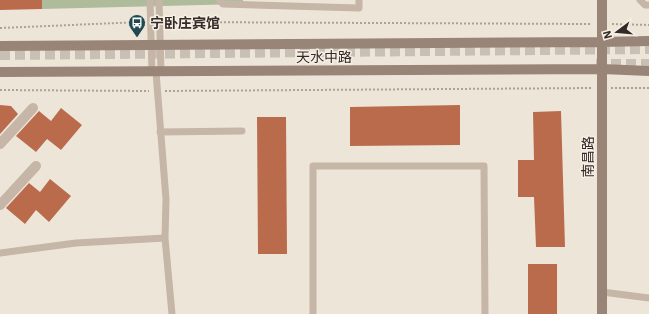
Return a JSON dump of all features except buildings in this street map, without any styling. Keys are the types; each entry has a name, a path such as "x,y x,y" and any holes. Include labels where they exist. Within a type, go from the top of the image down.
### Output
{"street":[{"name":"南昌路","path":"602,0 602,314"},
{"name":"天水中路","path":"0,46 649,41"},
{"name":"天水中路","path":"0,72 602,69 649,71"},
{"path":"0,144 33,108"},
{"path":"0,205 36,166"}],"lane":[{"path":"150,0 151,21 156,45"},
{"path":"159,0 156,72 166,199 165,238 172,314"},
{"path":"219,0 222,4 359,8 359,0"},
{"path":"640,0 645,5 649,5"},
{"path":"160,132 242,131"},
{"path":"313,314 313,166 484,166 485,314"},
{"path":"0,253 76,243 165,238"},
{"path":"602,292 649,298"}],"path":[{"path":"0,28 151,21"},
{"path":"159,22 649,25"},
{"path":"0,90 158,91 649,88"}],"green space":[{"path":"42,0 243,0 243,4 42,9"}],"tunnel":[{"path":"0,55 649,49"},
{"path":"596,64 649,64"}],"place":[{"name":"宁卧庄宾馆","path":"137,38"}]}
